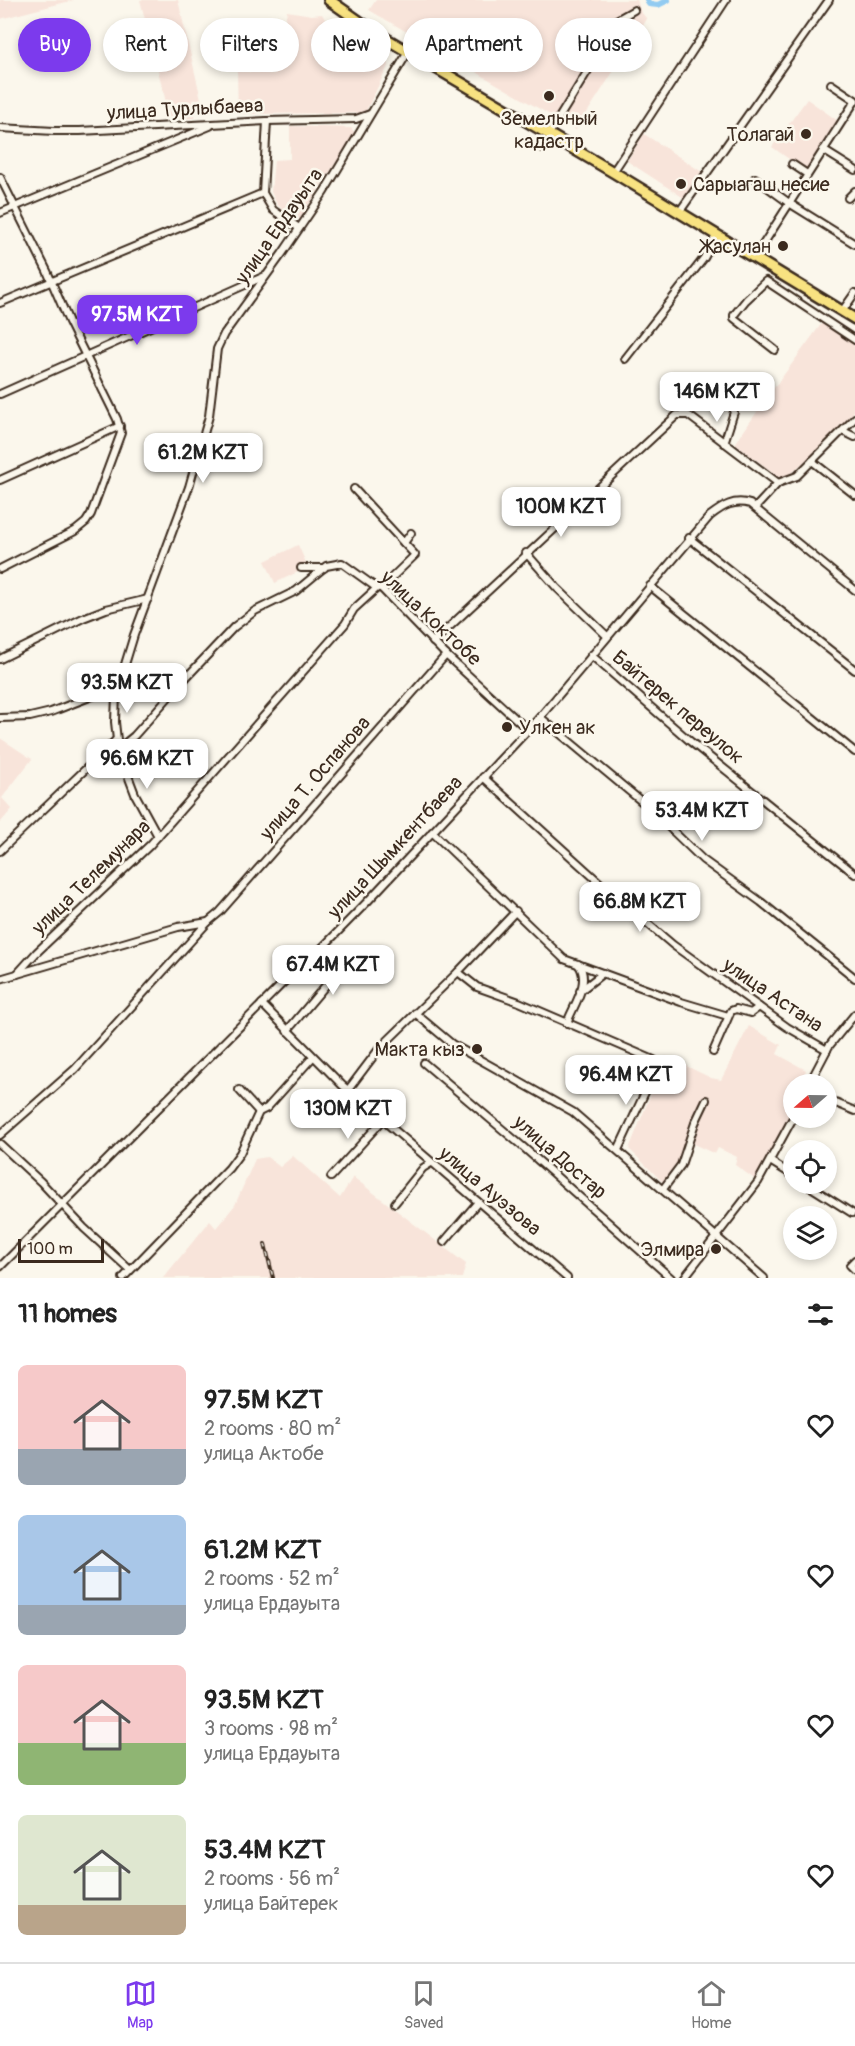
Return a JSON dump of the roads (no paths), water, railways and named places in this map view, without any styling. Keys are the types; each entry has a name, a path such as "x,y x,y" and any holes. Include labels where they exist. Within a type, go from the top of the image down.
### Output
{"highway":[{"path":"329,0 403,49"},
{"path":"442,72 717,234 855,319"}],"street":[{"path":"613,172 726,0"},
{"path":"680,212 829,0"},
{"path":"543,148 600,51 600,32 604,27 634,10"},
{"name":"улица Ердауыта","path":"158,836 135,794 118,749 115,703 118,686 177,522 197,459 209,416 217,349 224,334 350,151 403,60"},
{"path":"755,257 807,174 852,111 855,100 831,84"},
{"name":"улица Турлыбаева","path":"0,128 54,131 213,125 356,119 370,114"},
{"path":"267,121 263,193 273,210 299,228"},
{"path":"0,213 213,125"},
{"path":"823,150 854,170"},
{"path":"792,164 807,174"},
{"path":"0,177 120,426 121,433 89,519 75,531 0,569"},
{"path":"754,178 855,244"},
{"path":"848,198 855,191"},
{"path":"0,303 263,193"},
{"path":"625,359 704,258 717,234"},
{"path":"0,394 266,276"},
{"path":"775,350 734,318 746,300 766,281 855,340"},
{"path":"843,310 855,293"},
{"path":"724,443 734,412"},
{"path":"433,642 673,417 688,415 778,483"},
{"path":"855,418 797,476 778,483 756,507 855,590"},
{"path":"0,480 120,426"},
{"path":"843,431 855,437"},
{"path":"812,461 855,495"},
{"path":"354,489 404,543 411,533"},
{"name":"улица Шымкентбаева","path":"0,1267 262,1004 322,948 432,832 540,717 689,538 710,516 728,504 746,502 756,507"},
{"path":"689,538 855,670"},
{"name":"улица Телемунара","path":"17,974 158,836 345,624 354,609 415,555 404,543"},
{"path":"526,553 576,608 607,636"},
{"name":"улица Коктобе","path":"324,568 335,563 342,563 379,588 446,656 528,730"},
{"path":"301,568 324,568"},
{"path":"118,749 134,736 234,627 255,611 296,591 324,568"},
{"path":"650,586 855,752"},
{"path":"0,659 82,618 106,609 148,599"},
{"name":"Байтерек переулок","path":"591,655 691,742 855,874"},
{"name":"улица Т. Оспанова","path":"0,1135 75,1069 208,922 220,912 446,656"},
{"path":"0,718 30,717 51,712 118,686"},
{"path":"540,717 647,806 703,860 855,978"},
{"path":"0,851 116,740"},
{"name":"улица Астана","path":"483,777 664,938 802,1037 827,1050"},
{"path":"432,832 564,959 722,1016 728,1016"},
{"path":"348,1090 379,1049 458,972 516,911"},
{"path":"0,979 178,927 208,922"},
{"path":"287,1031 331,979 332,973 322,948"},
{"path":"567,1023 580,991 583,972 577,963"},
{"path":"458,972 477,987 519,1002 654,1060 655,1071 618,1150"},
{"path":"580,991 603,973"},
{"name":"улица Ауэзова","path":"262,1004 312,1058 567,1278"},
{"path":"713,1053 728,1016 734,1010 751,1013 759,1007"},
{"path":"415,1012 452,1044 573,1112 764,1278"},
{"path":"814,1074 827,1050 855,1014"},
{"path":"123,1278 229,1168 240,1153 259,1112 267,1108 312,1058"},
{"name":"улица Достар","path":"424,1063 671,1278"},
{"path":"239,1090 259,1112"},
{"path":"663,1189 681,1165 695,1123 706,1100"},
{"path":"837,1104 855,1111"},
{"path":"331,1177 382,1120"},
{"path":"684,1278 758,1182 788,1128"},
{"path":"0,1144 63,1204 84,1228 130,1270"},
{"path":"770,1161 783,1169"},
{"path":"395,1203 423,1168 431,1163"},
{"path":"822,1194 852,1213"},
{"path":"444,1242 478,1202"}],"waterway":[{"path":"647,0 649,4 658,5 668,0"}],"railway":[{"path":"265,1244 273,1278"}],"place":[{"name":"Земельный кадастр","path":"549,96"},
{"name":"Толагай","path":"806,134"},
{"name":"Сарыагаш несие","path":"681,184"},
{"name":"Жасулан","path":"783,246"},
{"name":"Улкен ак","path":"507,727"},
{"name":"Макта кыз","path":"477,1049"},
{"name":"Элмира","path":"716,1249"}]}
